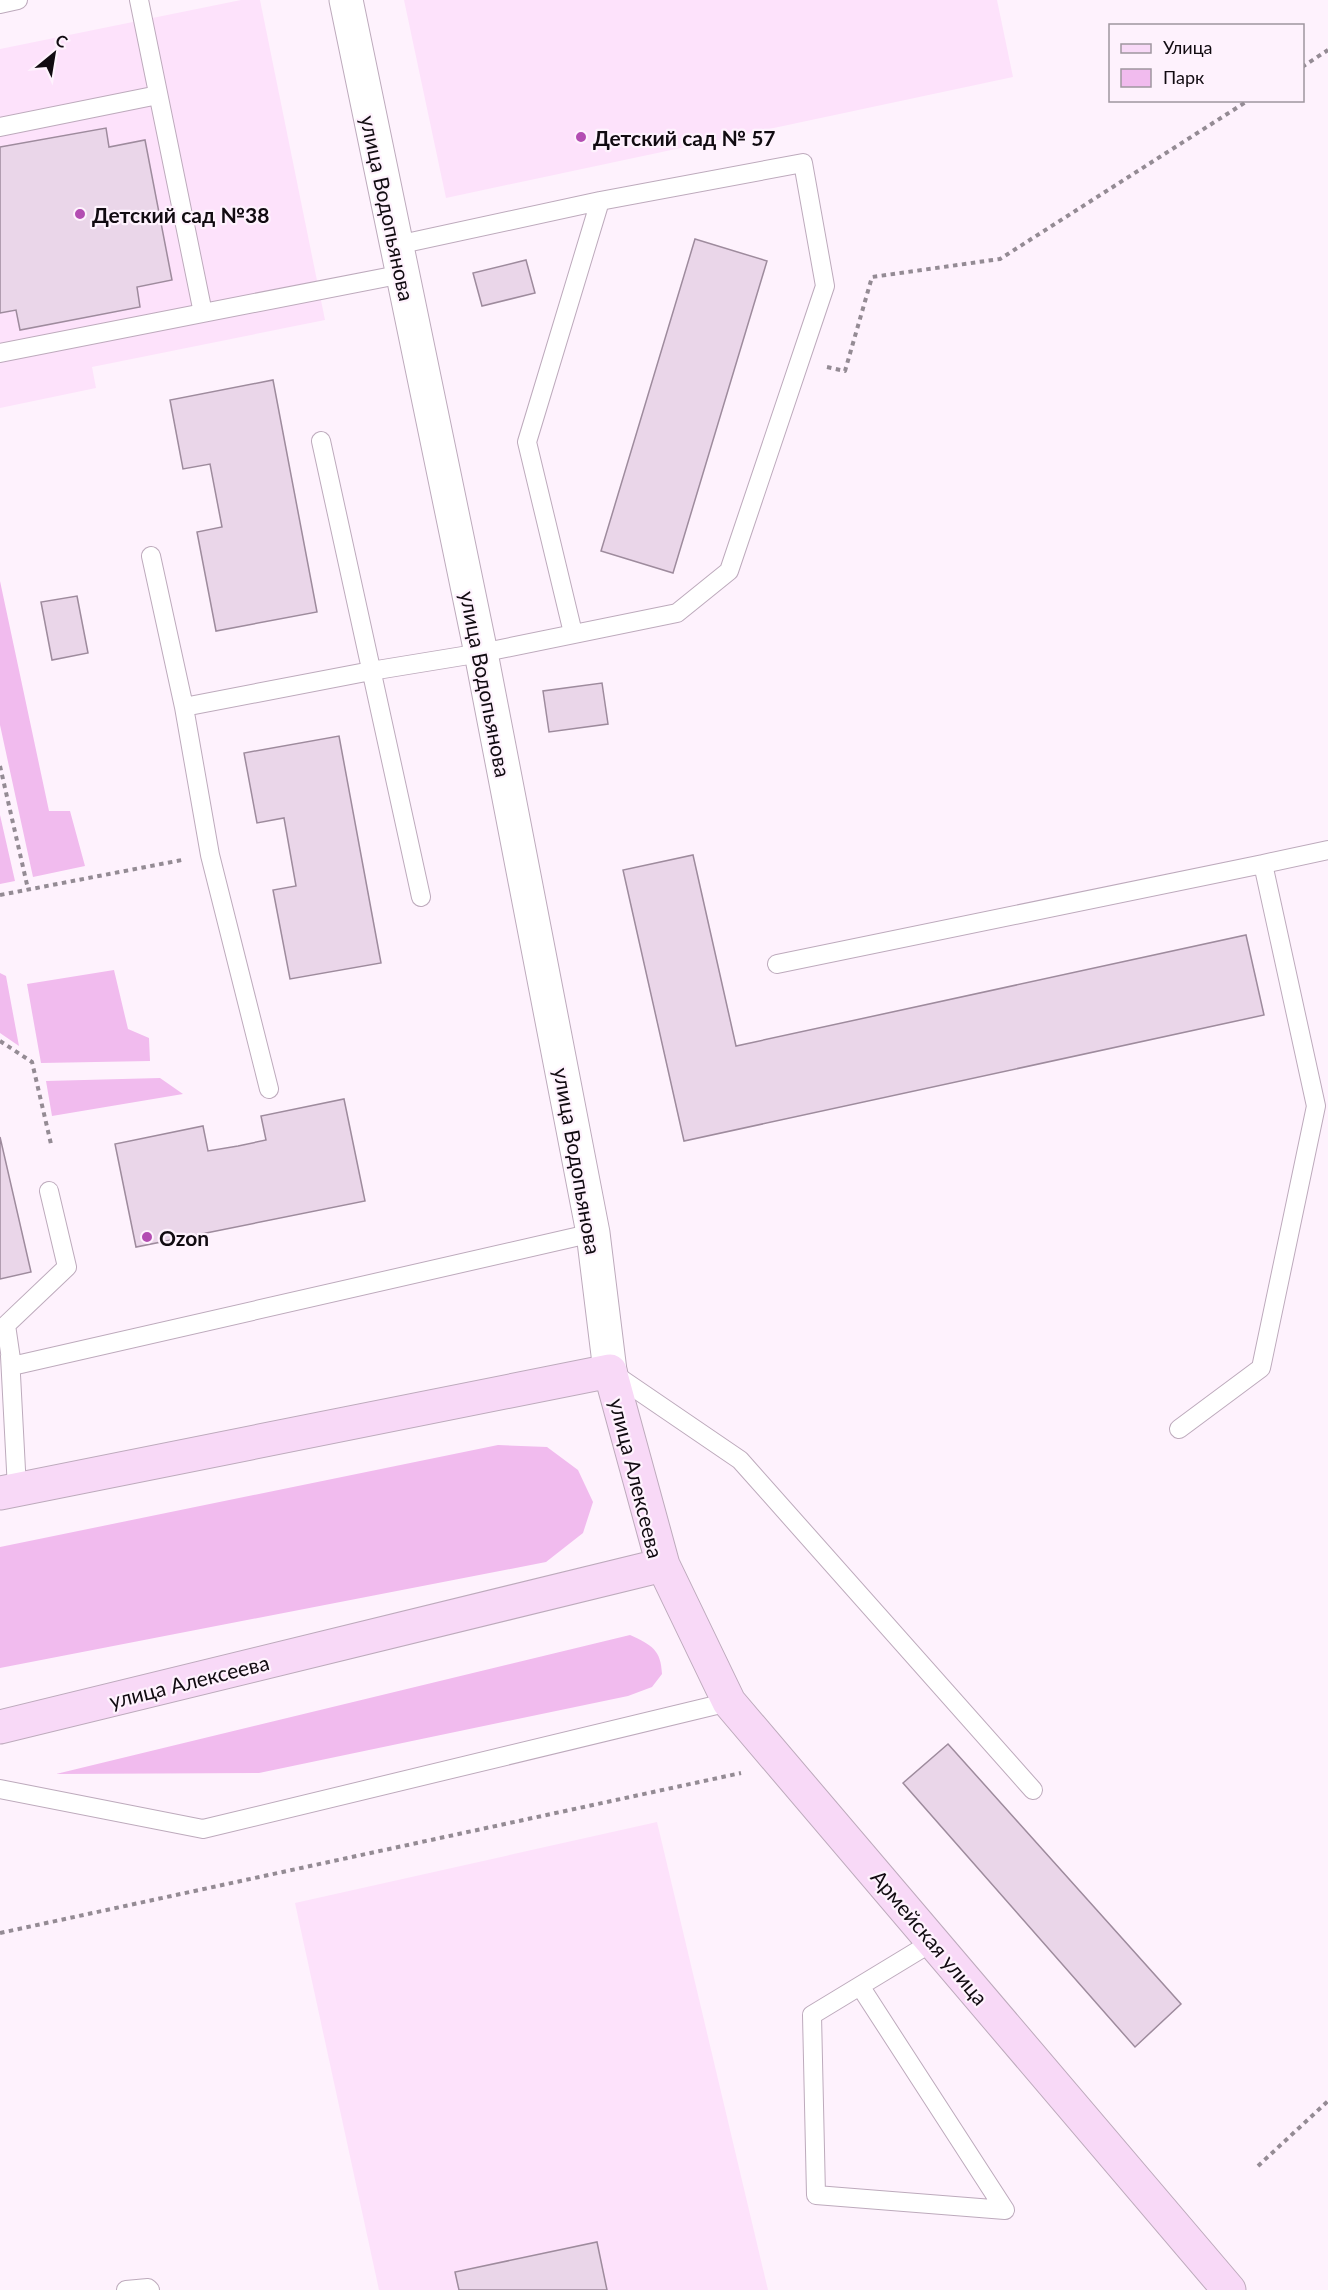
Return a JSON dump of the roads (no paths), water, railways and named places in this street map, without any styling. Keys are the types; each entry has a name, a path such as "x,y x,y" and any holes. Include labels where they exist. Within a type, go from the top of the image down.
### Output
{"street":[{"name":"улица Водопьянова","path":"346,0 481,653 593,1233 610,1371"},
{"name":"улица Алексеева","path":"0,1726 663,1565 610,1371 8,1491"},
{"name":"Армейская улица","path":"663,1565 729,1702 1228,2290"}],"lane":[{"path":"0,4 18,0"},
{"path":"139,0 203,313"},
{"path":"0,127 158,95"},
{"path":"0,353 203,313 400,260 600,201 803,163 825,286 729,571 677,613 481,653 371,671 184,707"},
{"path":"573,633 527,442 600,201"},
{"path":"321,441 421,897"},
{"path":"151,556 184,707 210,855 269,1089"},
{"path":"777,964 1328,850"},
{"path":"1179,1429 1261,1368 1316,1106 1263,864"},
{"path":"8,1491 12,1366 3,1326 67,1268 49,1191"},
{"path":"12,1366 593,1233"},
{"path":"610,1371 740,1460 1033,1790"},
{"path":"0,1789 203,1828 729,1702"},
{"path":"860,1986 1005,2210 816,2194 812,2015 934,1941"},
{"path":"126,2290 148,2288 150,2290"}],"place":[{"name":"Детский сад № 57","path":"581,137"},
{"name":"Детский сад №38","path":"80,214"},
{"name":"Ozon","path":"147,1237"}]}
